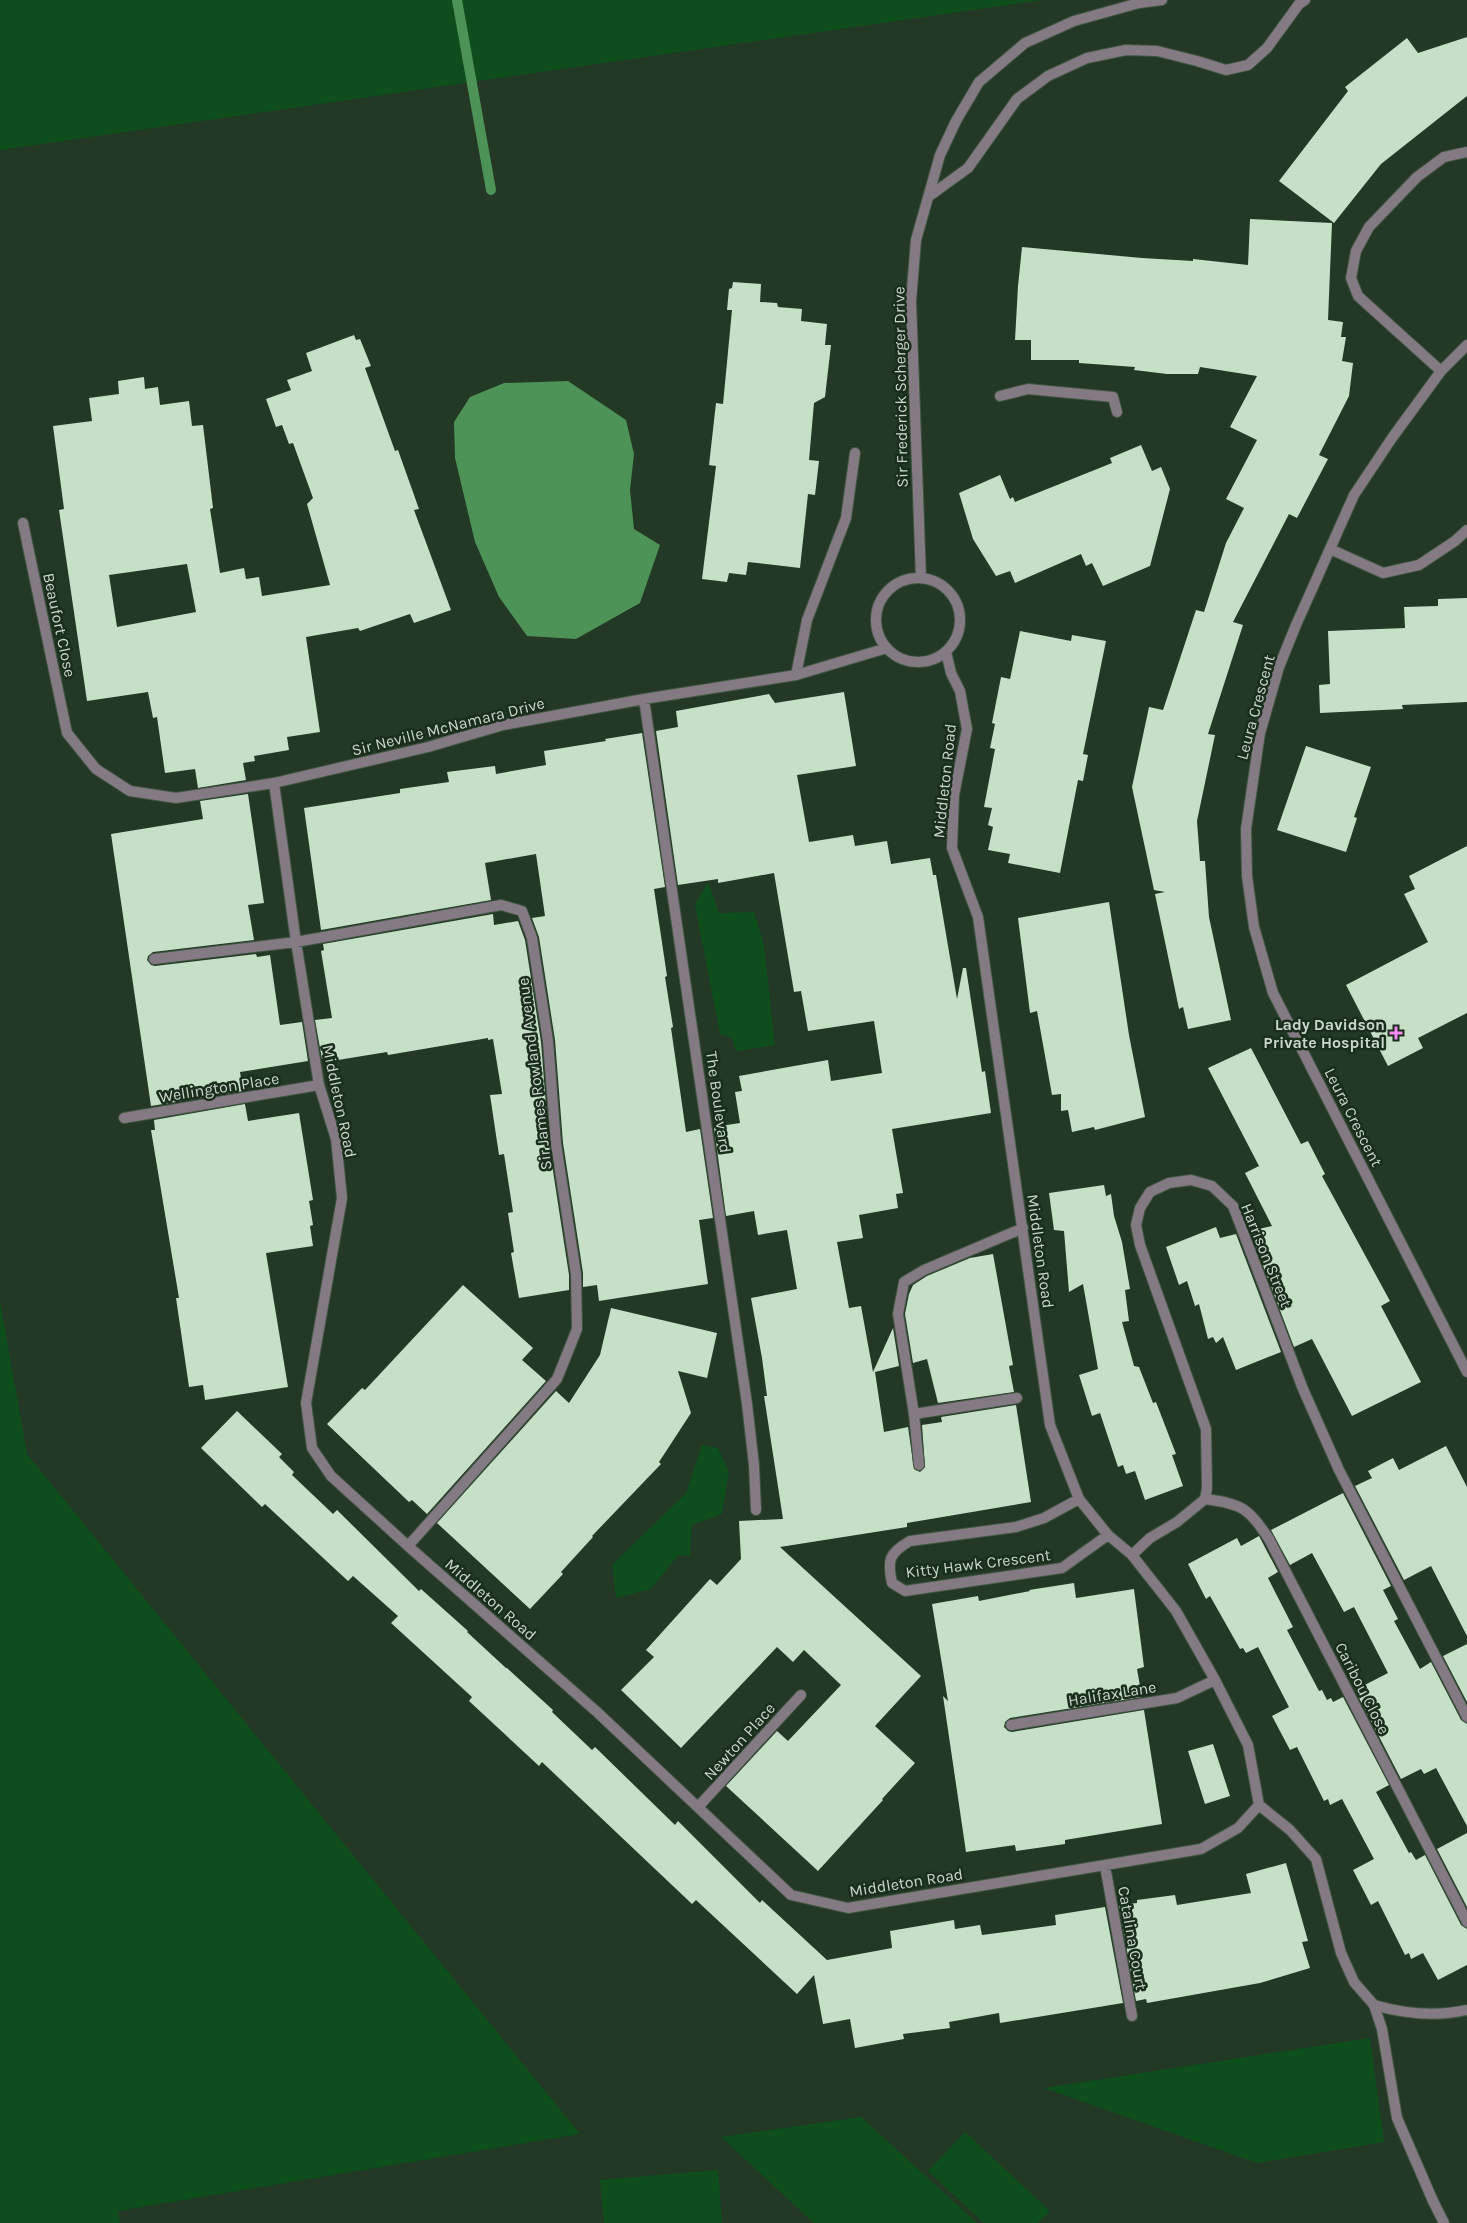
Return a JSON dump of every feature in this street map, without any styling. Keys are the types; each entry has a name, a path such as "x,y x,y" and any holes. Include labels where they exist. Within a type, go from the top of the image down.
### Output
{"street":[{"name":"Sir Frederick Scherger Drive","path":"921,578 911,301 916,240 940,155 956,120 979,82 1025,43 1074,21 1139,3 1162,0"},
{"path":"928,197 968,168 1017,99 1048,76 1087,58 1126,50 1157,51 1226,70 1248,65 1267,48 1299,4 1305,0"},
{"path":"1441,371 1358,296 1351,278 1356,251 1369,227 1417,177 1444,158 1467,152"},
{"name":"Leura Crescent","path":"1467,345 1441,371 1392,438 1354,495 1279,667 1259,740 1246,829 1247,876 1254,927 1273,993 1467,1372"},
{"path":"1000,396 1028,389 1113,397 1117,412"},
{"path":"796,675 807,620 846,518 855,453"},
{"name":"Beaufort Close","path":"23,523 67,733"},
{"path":"1330,549 1383,573 1419,565 1455,541 1467,530"},
{"path":"921,578 936,582 950,592 958,606 960,622 956,638 946,652 932,660 916,662 900,658 887,648 878,634 876,618 880,602 890,589 904,580 921,578"},
{"name":"Sir Neville McNamara Drive","path":"67,733 96,768 130,791 176,798 274,783 428,748 503,725 644,699 796,675 887,648"},
{"name":"Middleton Road","path":"274,783 296,942 319,1086 336,1139 342,1198 306,1403 312,1448 331,1476 597,1712 791,1895 848,1908 1202,1849 1238,1828 1259,1805 1248,1745 1215,1680 1176,1611 1132,1554 1108,1535 1079,1499 1050,1425 978,917 952,848 954,795 967,729 960,691 951,674 946,652"},
{"name":"The Boulevard","path":"644,699 743,1376 754,1466 756,1510"},
{"name":"Sir James Rowland Avenue","path":"154,959 296,942 501,905 522,911 532,938 548,1042 556,1144 576,1274 577,1329 557,1379 408,1546"},
{"name":"Wellington Place","path":"124,1118 319,1086"},
{"name":"Harrison Street","path":"1205,1499 1207,1488 1206,1430 1140,1246 1136,1226 1140,1208 1150,1192 1169,1183 1191,1180 1212,1186 1232,1206 1304,1389 1339,1470 1467,1717"},
{"path":"918,1465 914,1414 898,1314 904,1282 924,1270 1023,1228"},
{"path":"914,1414 1017,1398"},
{"name":"Kitty Hawk Crescent","path":"1079,1499 1044,1518 1016,1527 910,1540 895,1549 888,1565 892,1583 905,1591 1062,1568 1108,1535"},
{"path":"1132,1554 1150,1538 1177,1522 1205,1499"},
{"name":"Caribou Close","path":"1205,1499 1232,1503 1254,1516 1269,1539 1467,1922"},
{"name":"Halifax Lane","path":"1011,1725 1177,1698 1215,1680"},
{"name":"Newton Place","path":"698,1808 801,1694"},
{"path":"1259,1805 1290,1830 1316,1859 1341,1953 1354,1982 1374,2006 1382,2029 1397,2118 1444,2223"},
{"name":"Catalina Court","path":"1105,1866 1132,2016"},
{"path":"1374,2006 1401,2013 1425,2014 1467,2010"}],"shaded area":[{"path":"0,0 1042,0 0,150"},
{"path":"568,381 626,420 634,454 630,490 634,529 660,545 640,603 576,639 527,636 499,597 475,542 455,458 454,422 470,397 504,383"},
{"path":"708,882 719,913 754,912 764,945 775,1045 736,1051 732,1038 720,1034 695,905"},
{"path":"0,1301 27,1454 580,2134 118,2211 120,2223 0,2223"},
{"path":"702,1445 718,1448 729,1472 722,1514 692,1525 690,1556 678,1555 651,1589 616,1598 612,1565 686,1493"},
{"path":"1370,2038 1384,2142 1257,2163 1044,2088"},
{"path":"861,2117 977,2223 814,2223 721,2137"},
{"path":"965,2132 1050,2211 1038,2223 984,2223 928,2171"},
{"path":"718,2170 722,2223 604,2223 600,2180"}],"building":[{"path":"1467,37 1467,96 1381,164 1334,223 1279,181 1348,91 1345,87 1407,38 1418,53"},
{"path":"1250,219 1332,223 1328,320 1343,322 1341,337 1346,337 1342,361 1353,363 1349,396 1319,455 1328,459 1297,518 1289,514 1233,622 1243,625 1208,734 1215,735 1197,821 1200,861 1205,861 1209,917 1231,1020 1188,1029 1183,1007 1179,1009 1155,894 1165,892 1154,890 1132,787 1149,707 1163,710 1196,610 1204,612 1226,543 1244,508 1226,499 1257,440 1230,427 1257,376 1200,367 1198,374 1167,374 1134,370 1135,367 1079,363 1079,360 1031,360 1031,340 1015,340 1018,286 1022,247 1142,258 1193,261 1193,259 1248,265"},
{"path":"733,282 761,284 760,302 777,303 778,307 802,309 801,321 827,324 825,345 831,345 825,397 814,403 809,460 819,461 815,495 808,494 800,568 748,562 746,575 729,573 727,582 702,579 716,466 709,465 716,403 723,404 732,310 727,310 729,289 732,288"},
{"path":"354,335 356,340 360,339 371,366 365,368 395,451 398,450 419,509 414,510 451,610 414,623 410,614 360,631 358,628 306,637 320,732 287,737 289,750 254,756 255,761 243,763 246,780 198,788 195,769 165,773 157,717 153,718 148,692 87,701 59,510 64,509 53,426 92,421 89,398 119,394 118,381 144,377 145,389 158,387 160,405 189,401 192,426 203,425 213,508 210,509 220,573 244,568 246,579 259,577 262,596 330,585 307,504 313,498 293,443 289,444 282,425 276,427 266,399 291,390 287,380 312,371 306,353","holes":["187,564 196,612 117,627 109,575"]},
{"path":"1141,445 1152,471 1161,467 1170,489 1150,566 1103,586 1092,563 1086,566 1081,554 1015,583 1010,571 996,576 973,539 959,493 1000,475 1010,499 1013,497 1015,502 1112,463 1110,458"},
{"path":"1467,598 1467,702 1402,705 1403,709 1320,713 1319,685 1330,684 1328,631 1405,628 1404,607 1438,606 1438,599"},
{"path":"1020,631 1071,641 1072,635 1106,641 1083,754 1088,755 1083,781 1078,780 1060,873 1008,863 1010,854 988,850 993,827 988,825 992,808 984,807 995,749 990,748 995,724 992,723 1001,677 1010,679"},
{"path":"844,692 856,766 797,775 809,842 853,835 855,846 887,841 891,864 930,858 933,875 936,875 957,999 963,968 966,968 982,1072 985,1071 991,1113 892,1129 903,1193 896,1194 898,1208 859,1215 863,1238 837,1242 849,1308 861,1306 873,1372 893,1328 899,1366 875,1372 884,1432 908,1427 914,1469 920,1472 925,1467 922,1425 942,1422 941,1417 1016,1405 1031,1502 907,1523 907,1527 780,1547 921,1676 875,1726 915,1763 818,1871 726,1786 777,1731 788,1741 841,1685 804,1650 793,1662 777,1647 681,1748 621,1690 654,1657 646,1650 710,1579 717,1585 741,1559 739,1521 783,1519 764,1396 767,1396 762,1358 751,1298 797,1289 787,1230 758,1235 754,1211 726,1216 714,1127 740,1123 735,1092 742,1091 739,1076 828,1060 831,1081 882,1073 874,1021 808,1031 801,991 794,992 774,873 718,883 718,879 678,885 656,731 678,727 676,711 769,694 775,703"},
{"path":"642,733 665,887 654,889 667,976 665,977 673,1027 671,1028 686,1132 700,1129 713,1218 699,1220 708,1284 599,1301 597,1285 583,1287 583,1273 563,1143 555,1040 539,937 532,918 545,916 536,854 485,863 491,900 321,930 304,808 400,793 400,789 449,782 447,772 495,766 496,774 546,765 544,751"},
{"path":"1306,746 1371,767 1354,817 1357,818 1346,852 1277,830"},
{"path":"248,794 264,903 248,905 254,940 153,952 148,956 147,960 151,965 155,966 256,954 257,957 270,955 280,1025 302,1022 308,1061 240,1072 243,1091 151,1106 111,834 203,819 200,801"},
{"path":"1467,846 1467,1013 1418,1038 1423,1048 1388,1066 1346,985 1428,942 1404,894 1415,889 1409,876"},
{"path":"1109,902 1129,1035 1145,1117 1095,1130 1094,1127 1072,1132 1068,1110 1061,1111 1061,1094 1052,1095 1037,1011 1030,1013 1018,918"},
{"path":"493,914 494,925 518,921 525,940 541,1042 549,1145 569,1275 569,1290 519,1298 511,1253 514,1252 508,1213 513,1212 504,1154 499,1155 490,1095 502,1094 493,1039 488,1040 488,1038 388,1055 387,1052 338,1060 338,1057 322,1059 315,1020 332,1018 321,951 324,950 323,944"},
{"path":"1251,1048 1301,1144 1308,1141 1325,1174 1322,1176 1390,1301 1381,1306 1421,1382 1352,1416 1312,1339 1294,1347 1250,1231 1272,1226 1245,1173 1259,1166 1208,1068"},
{"path":"245,1104 248,1121 299,1113 313,1200 309,1201 313,1225 310,1226 313,1246 266,1253 288,1387 205,1400 203,1385 189,1387 176,1298 179,1298 151,1130 155,1130 154,1120"},
{"path":"1104,1185 1106,1196 1111,1194 1130,1289 1125,1290 1129,1321 1122,1322 1134,1366 1139,1367 1153,1403 1156,1402 1176,1454 1172,1455 1183,1486 1145,1500 1135,1471 1126,1474 1123,1465 1118,1467 1100,1413 1092,1416 1079,1375 1098,1369 1083,1284 1069,1292 1064,1231 1054,1230 1049,1193"},
{"path":"1216,1227 1220,1238 1236,1234 1281,1352 1236,1370 1223,1337 1216,1343 1213,1337 1208,1339 1199,1304 1195,1306 1187,1281 1179,1285 1166,1247"},
{"path":"993,1254 1013,1365 1009,1366 1014,1392 938,1403 927,1359 913,1363 905,1314 909,1294 913,1285 927,1276 970,1258"},
{"path":"463,1285 533,1348 522,1360 546,1381 427,1514 412,1500 409,1502 327,1424 362,1388 365,1390"},
{"path":"611,1308 717,1333 707,1378 678,1371 691,1413 659,1462 661,1464 592,1536 561,1572 563,1574 530,1609 437,1523 556,1391 569,1403 600,1355"},
{"path":"237,1411 282,1454 279,1457 294,1472 292,1475 333,1514 337,1510 419,1591 421,1589 468,1631 553,1710 552,1712 592,1750 595,1747 675,1825 678,1821 760,1903 762,1900 827,1960 892,1948 890,1931 954,1920 955,1929 980,1925 982,1935 1056,1925 1055,1915 1105,1907 1123,2003 1000,2023 999,2013 949,2022 950,2028 903,2034 904,2039 855,2048 850,2019 823,2024 814,1975 797,1994 696,1900 692,1904 542,1762 539,1766 469,1701 472,1697 391,1623 398,1616 353,1576 348,1581 265,1504 262,1507 201,1448"},
{"path":"1446,1446 1467,1487 1467,1636 1431,1566 1404,1580 1355,1486 1372,1478 1368,1471 1393,1458 1399,1470"},
{"path":"1343,1493 1391,1586 1383,1590 1398,1619 1394,1621 1420,1669 1431,1662 1461,1720 1467,1724 1467,1826 1436,1768 1424,1774 1421,1769 1401,1779 1355,1690 1388,1673 1354,1607 1344,1612 1312,1553 1290,1565 1271,1530"},
{"path":"1259,1536 1278,1572 1268,1578 1293,1627 1287,1630 1319,1691 1322,1690 1327,1700 1331,1698 1333,1702 1343,1697 1389,1785 1376,1792 1409,1853 1411,1852 1416,1860 1425,1855 1461,1925 1467,1929 1467,1965 1438,1980 1423,1953 1411,1959 1409,1953 1405,1955 1378,1901 1371,1905 1353,1870 1374,1859 1342,1799 1330,1805 1328,1799 1324,1801 1297,1747 1290,1750 1272,1716 1289,1707 1258,1647 1246,1653 1243,1648 1240,1649 1210,1596 1206,1599 1188,1564 1237,1538 1241,1546"},
{"path":"1074,1583 1076,1598 1134,1589 1144,1667 1137,1669 1142,1697 1010,1718 1005,1722 1004,1727 1012,1732 1144,1710 1162,1824 1065,1840 1065,1844 1016,1851 1015,1845 966,1852 943,1696 948,1701 932,1604 978,1596 979,1601"},
{"path":"1467,1644 1467,1702 1443,1656"},
{"path":"1213,1744 1230,1796 1205,1804 1188,1751"},
{"path":"1467,1833 1467,1907 1437,1849"},
{"path":"1286,1863 1308,1941 1302,1942 1310,1968 1260,1983 1147,2003 1146,1999 1136,2001 1119,1905 1137,1903 1137,1900 1175,1895 1177,1905 1251,1893 1246,1874"}],"waterway":[{"path":"457,0 491,190"}],"place":[{"name":"Lady Davidson Private Hospital","path":"1396,1033"}]}
